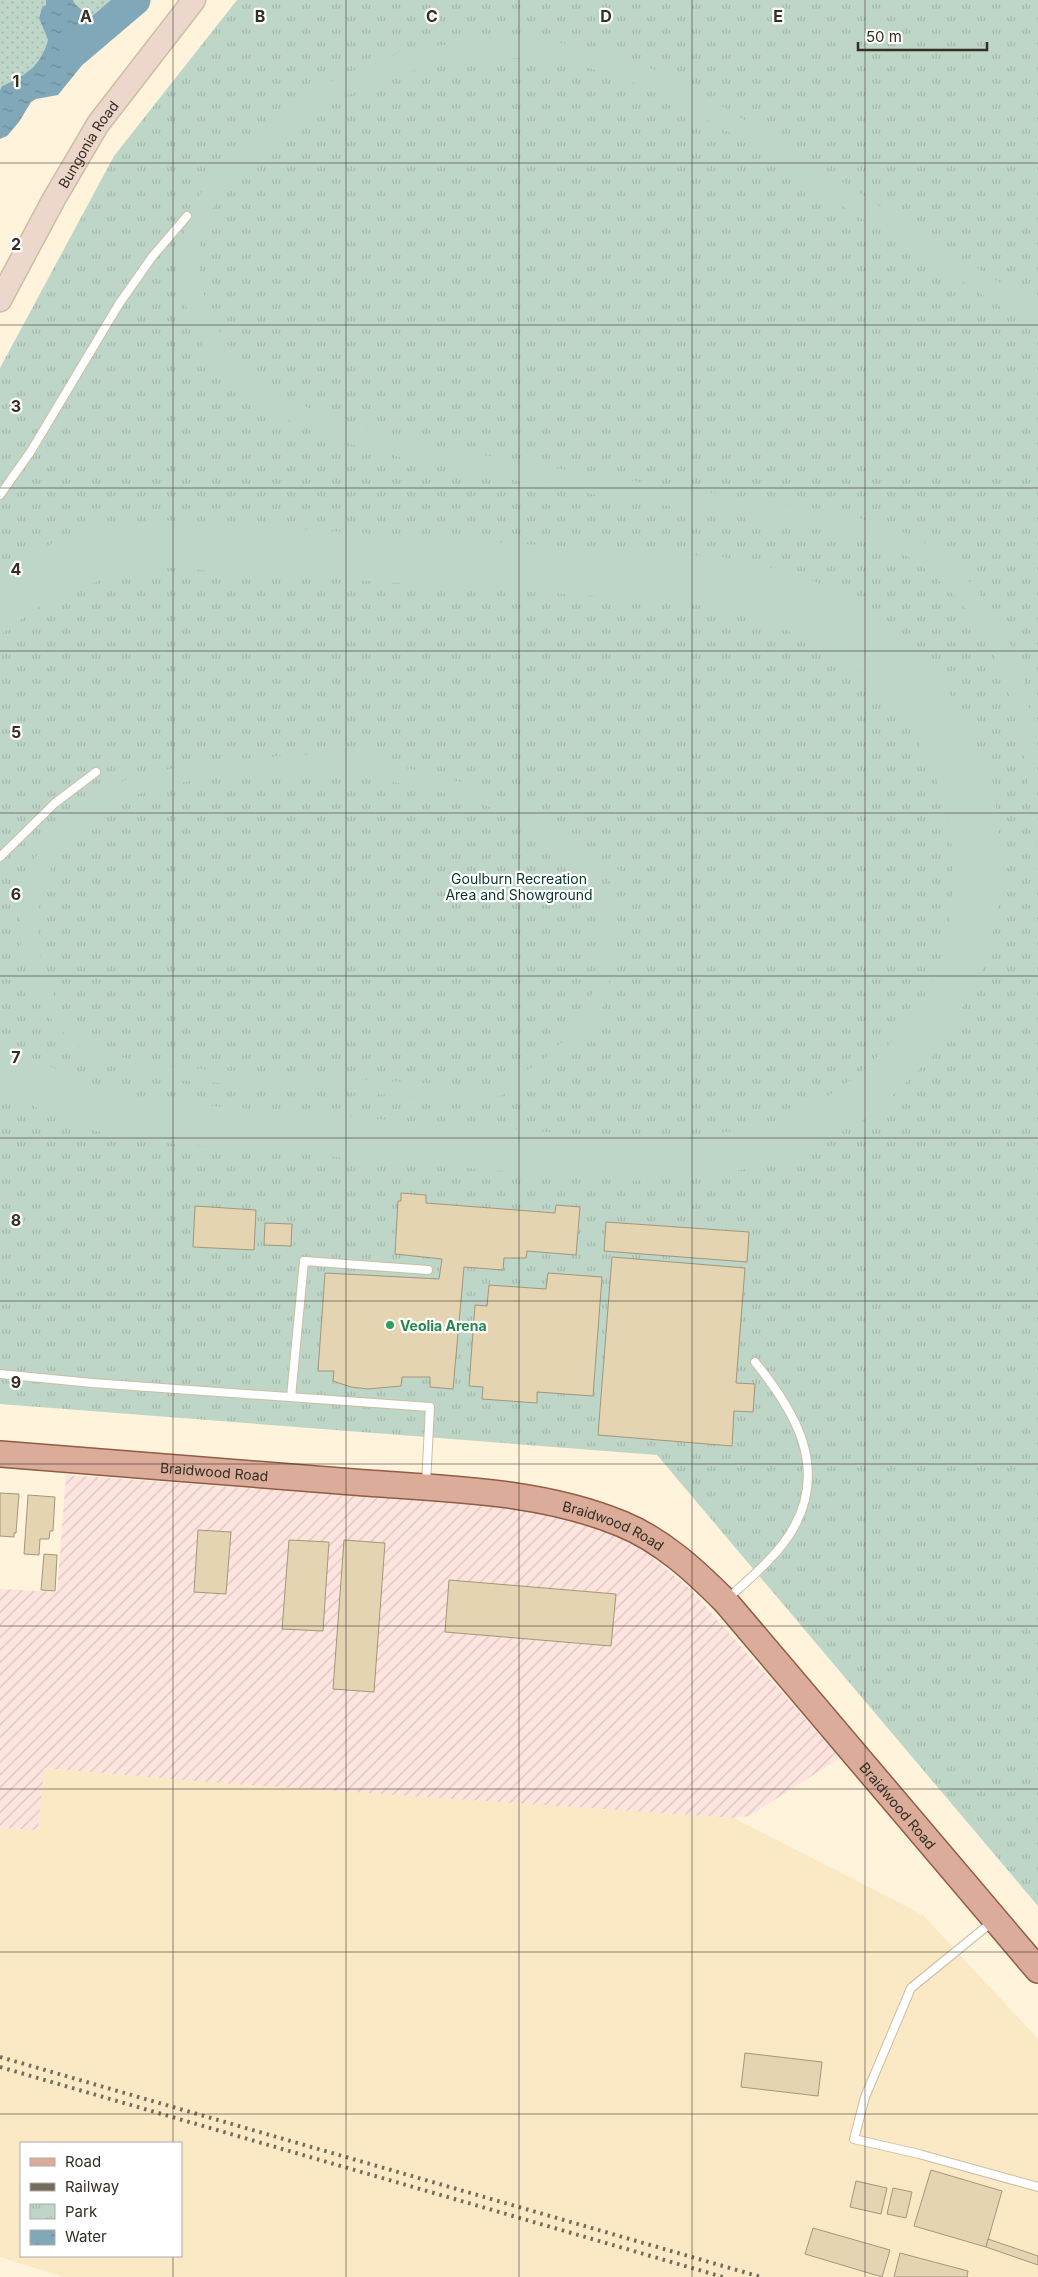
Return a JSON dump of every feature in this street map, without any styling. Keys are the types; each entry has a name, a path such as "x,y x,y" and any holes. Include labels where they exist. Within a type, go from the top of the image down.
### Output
{"main road":[{"name":"Braidwood Road","path":"0,1454 426,1488 526,1498 581,1509 624,1524 667,1550 693,1569 725,1601 1038,1970"}],"street":[{"name":"Bungonia Road","path":"0,300 54,199 98,124 194,0"}],"lane":[{"path":"0,495 31,451 119,304 152,257 188,216"},
{"path":"0,857 55,803 96,772"},
{"path":"291,1397 304,1261 428,1270"},
{"path":"725,1601 760,1569 794,1529 803,1508 809,1486 808,1462 803,1440 790,1412 771,1381 755,1362"},
{"path":"0,1374 92,1383 430,1407 426,1488"},
{"path":"995,1920 911,1988 865,2097 854,2139 919,2154 1038,2187"}],"shaded area":[{"path":"66,1475 485,1505 561,1516 592,1526 620,1538 648,1554 689,1588 840,1758 749,1816 734,1818 221,1783 44,1768 38,1830 0,1828 0,1589 57,1592"},
{"path":"43,1768 734,1818 923,1915 1038,2039 1038,2277 63,2277 0,2257 0,1827 38,1830"}],"green space":[{"path":"0,0 46,0 46,5 42,7 39,17 48,40 37,63 19,78 2,86 0,90"},
{"path":"73,0 122,0 104,14 94,17 79,8"},
{"name":"Goulburn Recreation Area and Showground","path":"237,0 1038,0 1038,1906 657,1455 0,1404 0,368 114,156"},
{"path":"487,39 548,40 614,54 672,77 742,118 1038,307 1038,330 731,134 661,95 624,79 586,67 547,60 509,58 450,63 412,71 369,85 342,98 286,134 260,154 237,177 219,199 206,222 202,234 199,258 204,296 213,319 226,343 253,374 275,391 317,412 386,435 519,462 833,512 880,524 902,532 938,552 954,565 982,596 1004,632 1021,669 1027,694 1034,745 1038,877 1030,795 1023,754 1014,713 1001,673 984,637 961,603 915,561 877,544 836,533 517,481 351,444 309,430 254,401 227,376 204,346 188,314 184,297 181,269 182,244 187,223 195,203 221,167 259,131 286,109 352,71 384,58 409,51"},
{"path":"162,520 722,557 788,571 833,589 873,614 929,663 967,720 994,785 1004,886 981,977 935,1054 873,1115 779,1164 682,1179 627,1181 141,1141 69,1125 0,1088 0,1032 30,1057 92,1086 146,1099 183,1104 640,1139 725,1132 768,1123 788,1116 807,1108 851,1080 889,1045 921,1004 942,953 951,910 953,866 948,822 936,780 918,740 892,704 860,672 834,655 795,634 757,619 737,613 674,601 170,568 123,575 79,588 39,608 0,636 0,571 41,548 85,531 121,523"},
{"path":"383,750 384,761 366,762 423,771 483,789 536,812 633,880 625,893 599,873 612,911 615,960 603,1007 578,1048 540,1080 495,1098 447,1099 161,1079 114,1067 92,1058 54,1024 39,1000 27,975 21,948 20,922 22,894 30,869 43,844 59,823 78,806 101,790 152,772 217,760","holes":["303,772 402,783 436,790 468,800 500,812 530,827 561,848 586,885 595,909 600,935 600,960 595,985 585,1009 571,1031 535,1066 509,1078 493,1083 476,1085 448,1085 159,1066 127,1059 98,1047 73,1023 54,997 43,968 38,938 39,907 48,877 63,848 84,822 94,814 125,797 178,783 219,777 261,774"]}],"water":[{"path":"46,0 73,0 78,7 98,24 106,24 111,27 109,36 96,48 58,95 36,99 31,102 19,122 7,136 0,139 0,90 2,86 19,78 31,69 41,57 48,40 39,18 42,7 46,5"}],"building":[{"name":"Veolia Arena","path":"401,1193 426,1195 426,1203 555,1213 556,1205 580,1207 576,1255 527,1251 526,1258 504,1258 503,1270 464,1267 453,1389 430,1387 430,1377 402,1377 401,1386 368,1389 351,1387 333,1381 334,1371 318,1371 325,1273 439,1279 442,1259 395,1254 398,1201 401,1201"},
{"path":"195,1206 256,1210 254,1250 193,1247"},
{"path":"606,1222 749,1232 747,1262 604,1251"},
{"path":"265,1223 292,1224 291,1246 264,1245"},
{"path":"612,1257 745,1268 736,1383 755,1384 753,1412 734,1411 732,1446 598,1435"},
{"path":"548,1273 602,1277 593,1396 537,1392 537,1403 482,1399 483,1387 469,1386 475,1305 487,1306 489,1285 546,1289"},
{"path":"0,1493 19,1494 16,1533 14,1533 14,1537 0,1536"},
{"path":"28,1495 55,1497 53,1531 50,1531 49,1539 40,1539 39,1555 24,1554"},
{"path":"198,1530 231,1532 226,1594 194,1592"},
{"path":"289,1540 329,1542 323,1631 282,1629"},
{"path":"344,1540 385,1543 374,1692 333,1689"},
{"path":"44,1554 57,1555 55,1591 41,1590"},
{"path":"449,1580 616,1594 611,1646 445,1632"},
{"path":"745,2053 822,2062 818,2096 741,2087"},
{"path":"931,2170 1002,2191 986,2247 914,2226"},
{"path":"856,2181 887,2188 881,2214 850,2207"},
{"path":"893,2188 912,2192 906,2218 887,2214"},
{"path":"813,2228 890,2250 882,2277 805,2254"},
{"path":"988,2239 1038,2256 1038,2265 986,2247"},
{"path":"900,2253 968,2271 967,2277 894,2277"}],"waterway":[{"path":"75,51 135,0"}],"railway":[{"path":"0,2057 761,2277"},
{"path":"0,2067 723,2277"}],"place":[{"name":"Veolia Arena","path":"390,1325"}]}
